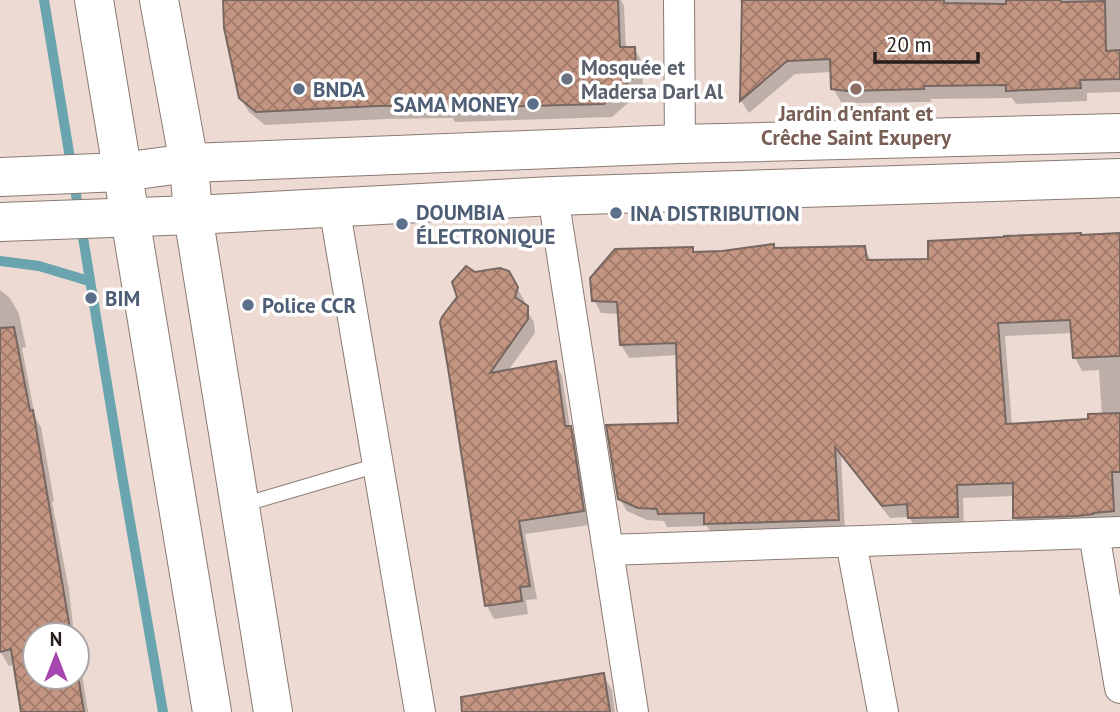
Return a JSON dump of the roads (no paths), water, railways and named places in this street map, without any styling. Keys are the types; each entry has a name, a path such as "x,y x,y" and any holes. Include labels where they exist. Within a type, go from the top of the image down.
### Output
{"main road":[{"path":"94,0 212,712"},
{"path":"159,0 189,163 193,215 273,712"},
{"path":"0,177 122,172 189,163 680,144 1120,133"},
{"path":"0,222 553,196 1120,178"}],"street":[{"path":"679,0 680,144"},
{"path":"553,196 633,712"},
{"path":"334,206 420,712"},
{"path":"608,550 1107,533 1120,688"},
{"path":"851,542 883,712"}],"lane":[{"path":"240,506 378,465"}],"waterway":[{"path":"44,0 163,712"},
{"path":"0,261 39,266 89,281"}],"place":[{"name":"Mosquée et Madersa Darl Al","path":"567,79"},
{"name":"BNDA","path":"299,89"},
{"name":"Jardin d'enfant et Crêche Saint Exupery","path":"856,89"},
{"name":"SAMA MONEY","path":"533,104"},
{"name":"INA DISTRIBUTION","path":"616,213"},
{"name":"DOUMBIA ÉLECTRONIQUE","path":"402,224"},
{"name":"BIM","path":"91,298"},
{"name":"Police CCR","path":"248,305"}]}
